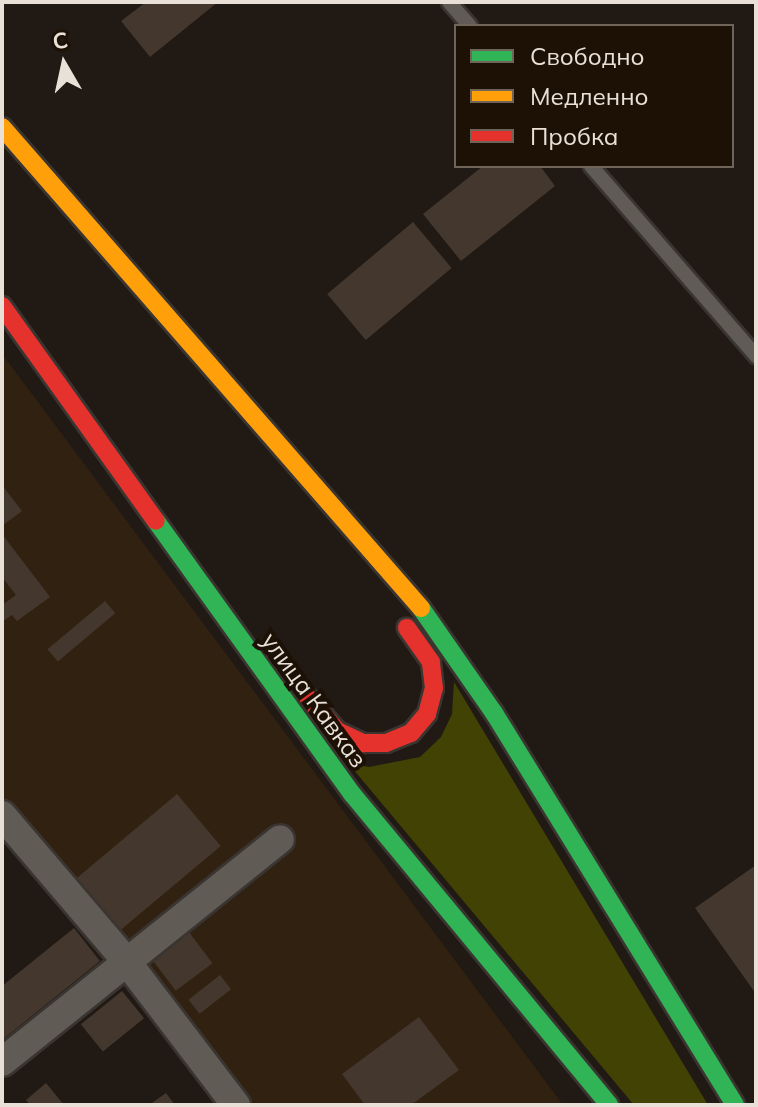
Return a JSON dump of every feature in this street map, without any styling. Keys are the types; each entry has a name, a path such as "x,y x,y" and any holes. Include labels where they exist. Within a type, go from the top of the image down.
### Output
{"highway":[{"path":"2,127 264,420 399,577 494,713 735,1105"},
{"name":"улица Кавказ","path":"2,306 353,795 609,1105"},
{"path":"135,494 337,731 363,743 386,743 411,733 427,714 434,688 431,662 264,420"}],"street":[{"path":"2,815 127,962 236,1105"},
{"path":"2,1062 280,839"}],"lane":[{"path":"449,2 468,24"},
{"path":"593,168 756,356"}],"shaded area":[{"path":"2,354 563,1105 242,1105 2,800"},
{"path":"454,682 708,1105 634,1105 348,763 369,767 420,757 441,737 452,714"}],"building":[{"path":"146,2 218,2 150,57 121,21"},
{"path":"480,168 542,168 555,186 461,261 423,214"},
{"path":"413,222 452,268 366,340 327,294"},
{"path":"2,485 22,511 2,526"},
{"path":"2,534 50,597 17,621 12,615 2,622 2,605 16,595 2,577"},
{"path":"105,601 115,613 58,661 48,649"},
{"path":"177,794 221,846 117,933 74,881"},
{"path":"756,865 756,994 695,908"},
{"path":"74,928 100,961 2,1040 2,986"},
{"path":"189,932 212,963 176,991 152,960"},
{"path":"220,975 231,989 200,1014 188,1000"},
{"path":"122,991 144,1018 103,1052 81,1024"},
{"path":"419,1017 459,1070 411,1105 365,1105 342,1074"},
{"path":"46,1083 64,1105 30,1105 26,1100"},
{"path":"166,1093 175,1105 149,1105"}],"traffic: fast":[{"path":"156,521 353,795 609,1105"},
{"path":"421,608 494,713 735,1105"}],"traffic: slow":[{"path":"2,127 421,608"}],"traffic: jam":[{"path":"2,306 156,521"},
{"path":"308,697 337,731 363,743 386,743 411,733 427,714 434,688 431,662 407,628"}]}
